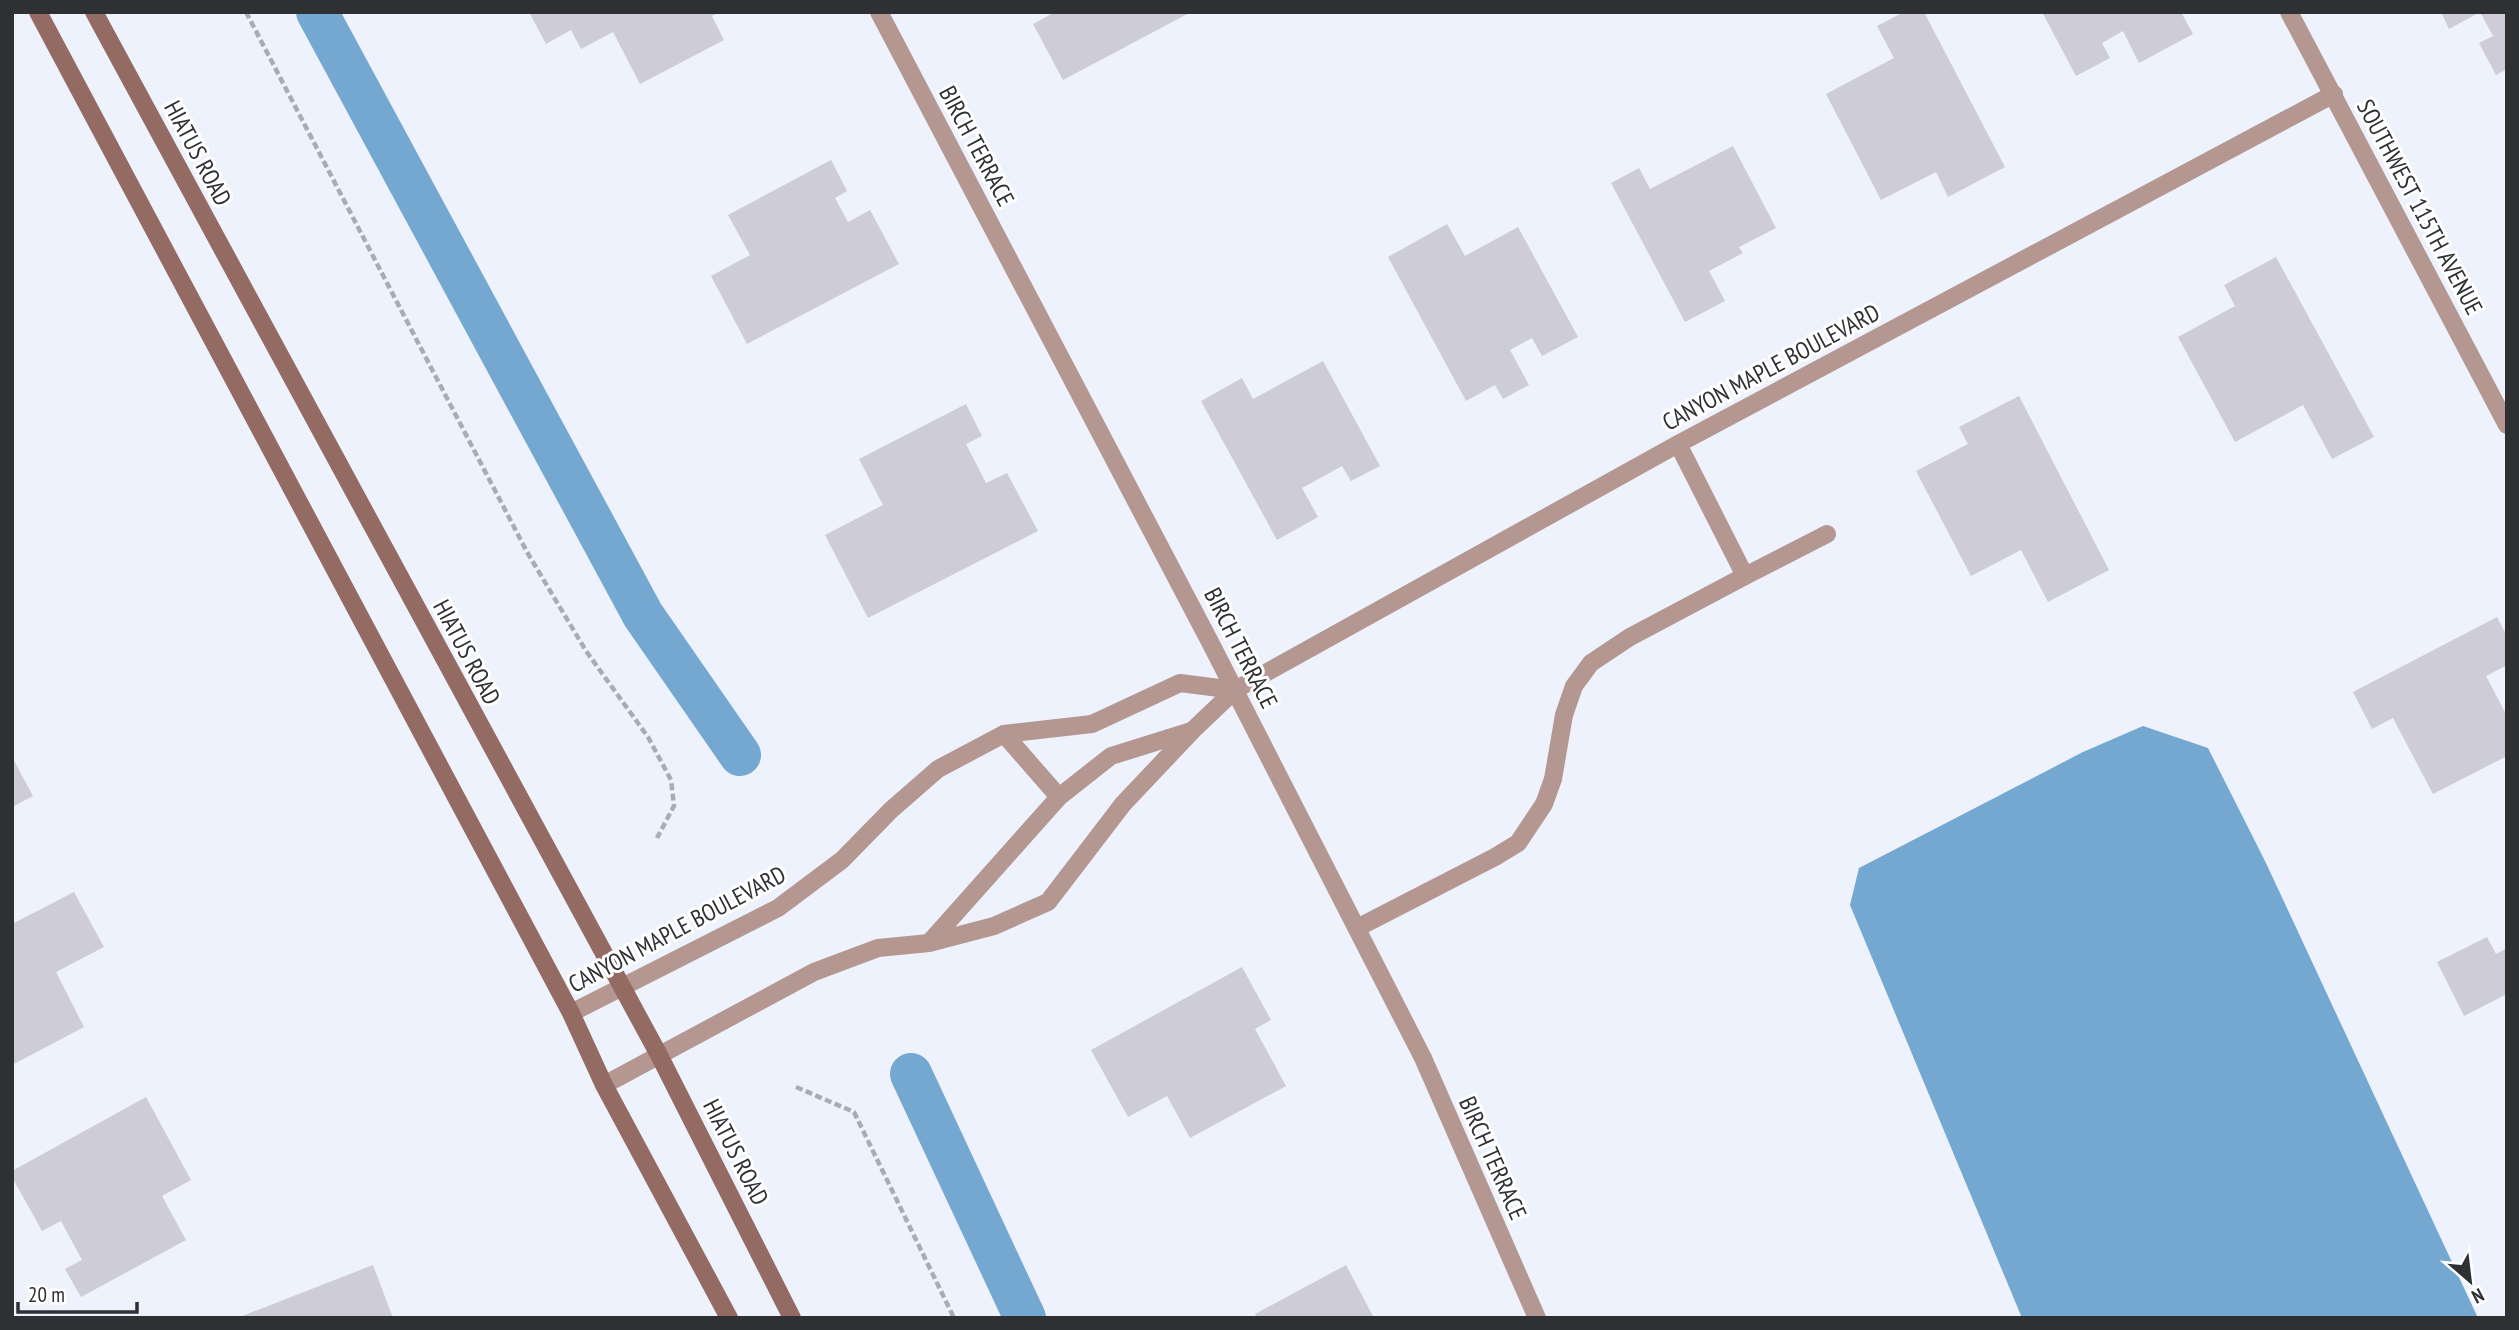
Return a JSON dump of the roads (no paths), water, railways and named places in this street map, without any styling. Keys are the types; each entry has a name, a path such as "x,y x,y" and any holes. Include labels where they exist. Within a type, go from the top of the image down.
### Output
{"street":[{"path":"38,12 571,1013 604,1086 729,1318"},
{"name":"HIATUS ROAD","path":"94,12 659,1055 792,1318"},
{"name":"BIRCH TERRACE","path":"879,12 1235,690 1423,1058 1537,1318"},
{"name":"SOUTHWEST 115TH AVENUE","path":"2289,12 2507,425"},
{"name":"CANYON MAPLE BOULEVARD","path":"604,1086 814,972 878,948 929,943 994,926 1048,902 1123,804 1192,730 1235,690 1678,444 2334,94"},
{"path":"1678,444 1745,576"},
{"path":"1357,928 1518,843 1544,804 1553,779 1564,715 1574,686 1591,663 1630,637 1827,534"},
{"name":"CANYON MAPLE BOULEVARD","path":"571,1013 778,908 842,860 891,810 938,769 1004,734 1092,724 1180,683 1235,690"},
{"name":"CANYON MAPLE BOULEVARD","path":"929,943 1059,797 1111,756 1192,730"},
{"path":"1004,734 1059,797"}],"water":[{"path":"2143,726 2208,748 2265,861 2478,1318 2022,1318 1850,905 1859,868 2083,752"}],"waterway":[{"path":"317,12 643,615 740,755"},
{"path":"911,1074 1025,1318"}]}
